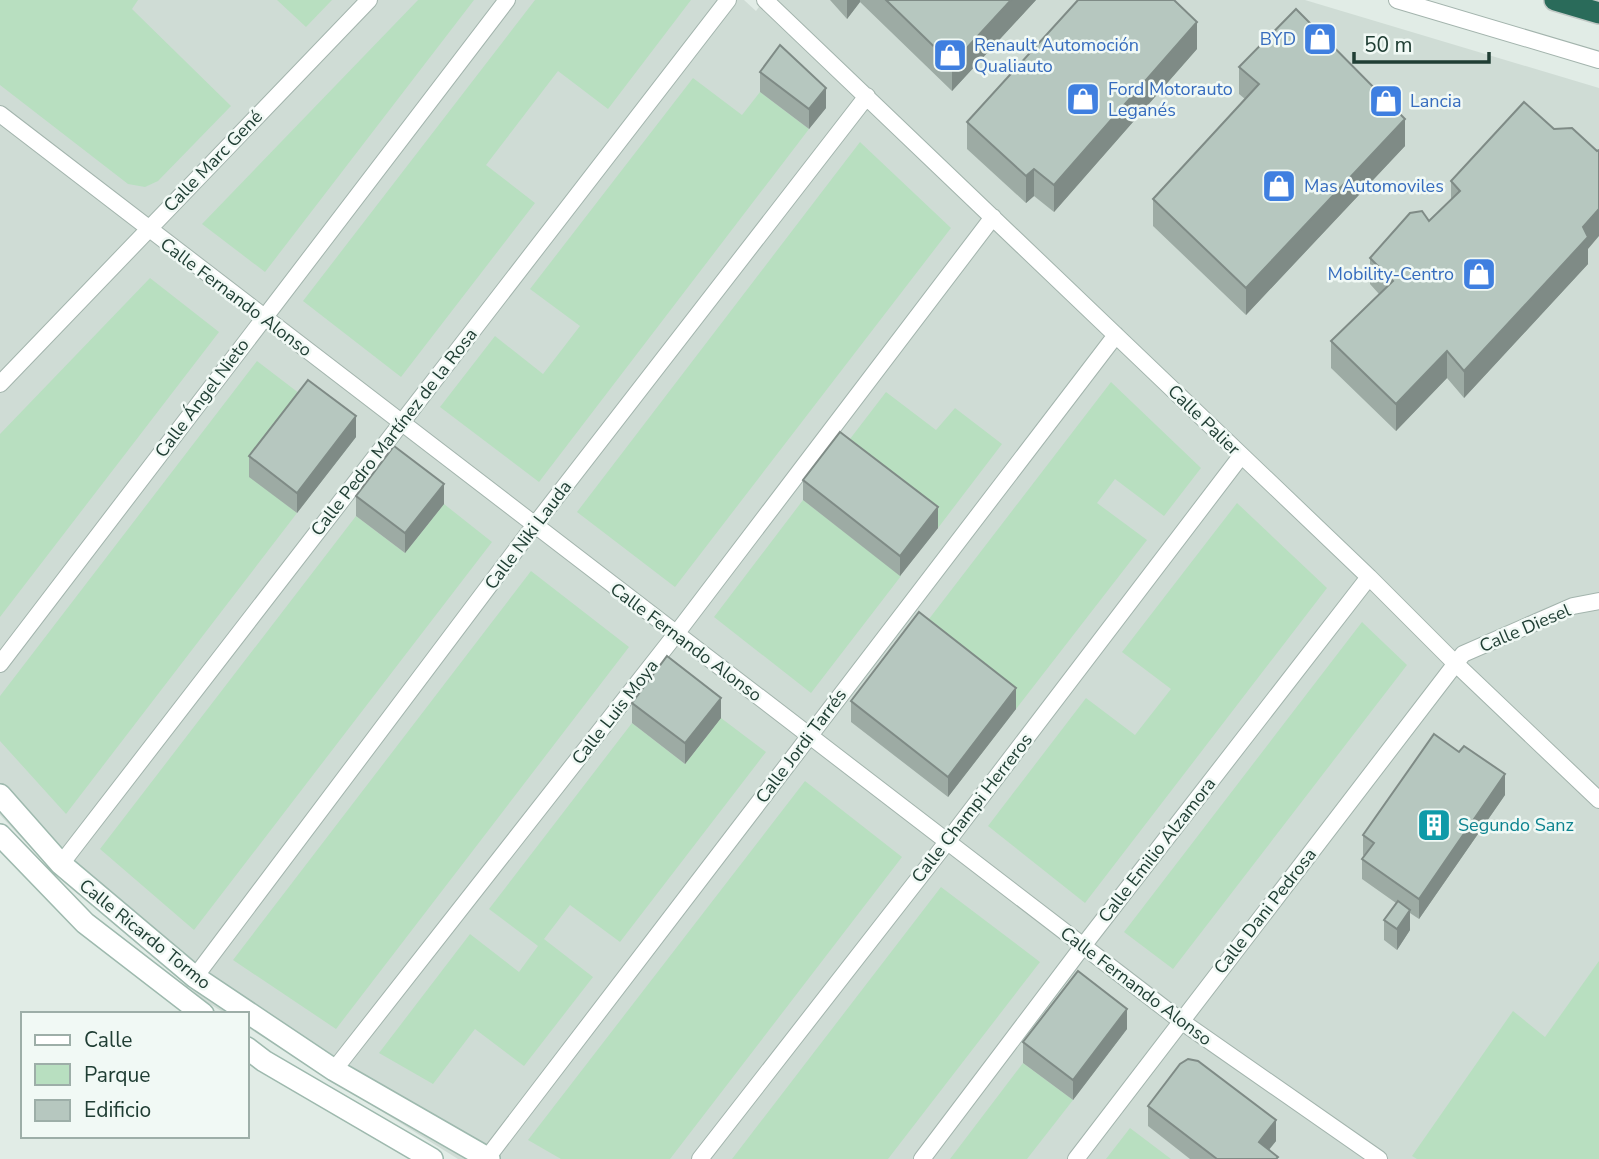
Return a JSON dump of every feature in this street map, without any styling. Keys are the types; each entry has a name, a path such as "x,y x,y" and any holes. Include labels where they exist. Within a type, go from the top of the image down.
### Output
{"highway":[{"path":"1555,0 1599,13"}],"street":[{"name":"Calle Marc Gené","path":"0,384 369,0"},
{"name":"Calle Ángel Nieto","path":"0,664 507,0"},
{"name":"Calle Pedro Martínez de la Rosa","path":"61,864 728,0"},
{"name":"Calle Palier","path":"765,0 1599,800"},
{"name":"Calle Palier","path":"782,0 808,41"},
{"path":"1397,0 1599,61"},
{"name":"Calle Niki Lauda","path":"195,977 534,526 867,96"},
{"name":"Calle Fernando Alonso","path":"0,114 1181,1021 1379,1159"},
{"name":"Calle Luis Moya","path":"334,1070 676,634 993,217"},
{"name":"Calle Jordi Tarrés","path":"488,1158 1116,335"},
{"name":"Calle Champi Herreros","path":"700,1159 947,842 1241,456"},
{"name":"Calle Emilio Alzamora","path":"922,1159 1368,577"},
{"name":"Calle Diesel","path":"1455,663 1463,654 1573,606 1599,601"},
{"name":"Calle Dani Pedrosa","path":"1076,1159 1455,663"},
{"name":"Calle Ricardo Tormo","path":"0,795 61,864 195,977 247,1012"},
{"name":"Calle Ricardo Tormo","path":"0,835 85,923 199,1012"},
{"name":"Calle Ricardo Tormo","path":"248,1012 334,1070 488,1158"},
{"path":"248,1049 264,1061 432,1159"}],"shaded area":[{"path":"0,0 744,0 756,11 764,0 1305,0 1599,88 1599,1159 458,1159 248,1028 248,1012 223,1012 205,1001 55,874 0,815"}],"green space":[{"path":"0,0 138,0 132,9 231,106 158,181 145,187 128,184 0,85"},
{"path":"277,0 332,0 306,27"},
{"path":"418,0 474,0 265,272 202,224"},
{"path":"535,0 691,0 608,109 558,71 486,165 535,203 401,377 303,301"},
{"path":"693,78 742,115 760,92 809,129 539,482 440,407 495,336 543,374 580,326 530,289"},
{"path":"860,142 951,228 675,587 577,512"},
{"path":"150,278 219,332 0,617 0,434"},
{"path":"257,361 308,400 250,477 297,513 66,814 0,741 0,696"},
{"path":"1111,382 1201,468 1164,516 1115,479 1097,503 1147,540 1016,709 919,632"},
{"path":"886,392 936,430 955,408 1002,444 938,528 840,452"},
{"path":"803,500 901,576 811,693 714,617"},
{"path":"1237,503 1327,588 1085,903 988,826 1086,698 1135,735 1171,689 1122,652"},
{"path":"444,504 492,542 194,930 100,849 356,516 405,553"},
{"path":"531,571 629,647 336,1029 233,960"},
{"path":"1362,622 1407,665 1173,969 1124,932"},
{"path":"721,718 766,752 620,942 570,905 544,939 593,977 524,1066 475,1029 433,1084 379,1053 470,934 519,972 538,946 489,909 632,723 685,764"},
{"path":"805,781 902,857 670,1159 561,1159 528,1140"},
{"path":"941,887 1040,962 888,1159 732,1159"},
{"path":"1599,961 1599,1159 1417,1159 1412,1156 1513,1011 1545,1037"},
{"path":"1023,1063 1073,1100 1027,1159 950,1159"},
{"path":"1130,1128 1171,1159 1106,1159"}],"building":[{"path":"886,0 1011,0 952,64"},
{"name":"Ford Motorauto Leganés","path":"1078,0 1174,0 1197,22 1054,185 1034,169 1026,176 967,122"},
{"name":"Mas Automoviles","path":"1296,9 1405,119 1246,288 1153,199 1259,84 1239,67"},
{"path":"780,45 826,88 809,109 760,72"},
{"name":"Mobility-Centro","path":"1524,102 1554,129 1572,128 1599,150 1599,209 1583,227 1588,237 1464,371 1447,351 1396,404 1331,341 1393,281 1370,258 1410,213 1422,211 1429,221 1460,191 1451,181"},
{"path":"308,380 356,416 297,493 249,456"},
{"path":"840,432 938,507 900,556 803,480"},
{"path":"394,446 444,484 405,533 356,496"},
{"path":"919,612 1016,688 948,777 851,701"},
{"path":"667,656 721,698 685,743 632,703"},
{"name":"Segundo Sanz","path":"1434,734 1459,752 1464,746 1505,774 1419,899 1362,859 1374,843 1363,835"},
{"path":"1398,901 1410,910 1397,929 1384,920"},
{"path":"1078,971 1127,1009 1073,1080 1023,1042"},
{"path":"1188,1059 1198,1061 1276,1120 1259,1142 1278,1157 1276,1159 1217,1159 1148,1106 1180,1064"}],"place":[{"name":"BYD","path":"1320,39"},
{"name":"Renault Automoción Qualiauto","path":"950,55"},
{"name":"Ford Motorauto Leganés","path":"1083,99"},
{"name":"Lancia","path":"1386,101"},
{"name":"Mas Automoviles","path":"1279,186"},
{"name":"Mobility-Centro","path":"1479,274"},
{"name":"Segundo Sanz","path":"1434,825"}]}
